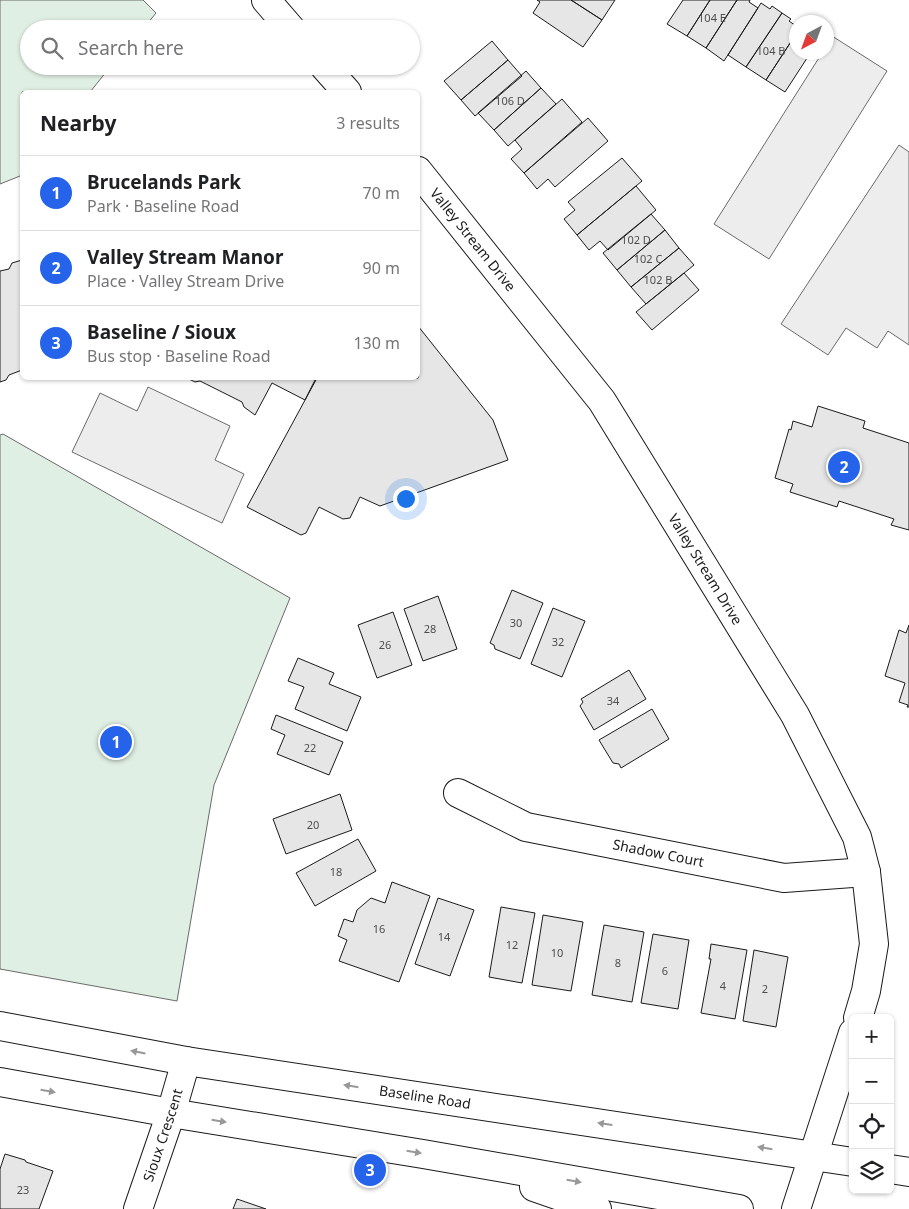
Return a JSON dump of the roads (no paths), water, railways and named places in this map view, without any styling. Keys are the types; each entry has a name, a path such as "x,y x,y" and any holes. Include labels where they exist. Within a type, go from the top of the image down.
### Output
{"street":[{"path":"266,0 283,20"},
{"path":"332,75 345,90"},
{"name":"Valley Stream Drive","path":"420,174 602,401 796,714 857,837 866,872 874,944 866,991 859,1014"},
{"name":"Shadow Court","path":"458,793 526,827 784,878 866,872"},
{"name":"Baseline Road","path":"0,1026 186,1061 849,1161"},
{"path":"796,1209 849,1046"},
{"name":"Sioux Crescent","path":"138,1209 171,1113 186,1061"},
{"path":"0,1082 171,1113 739,1209"},
{"path":"457,1160 597,1209"},
{"path":"894,1170 909,1172"}],"place":[{"name":"Valley Stream Manor","path":"844,467"},
{"name":"Brucelands Park","path":"116,742"},
{"name":"Baseline / Sioux","path":"370,1170"}]}
